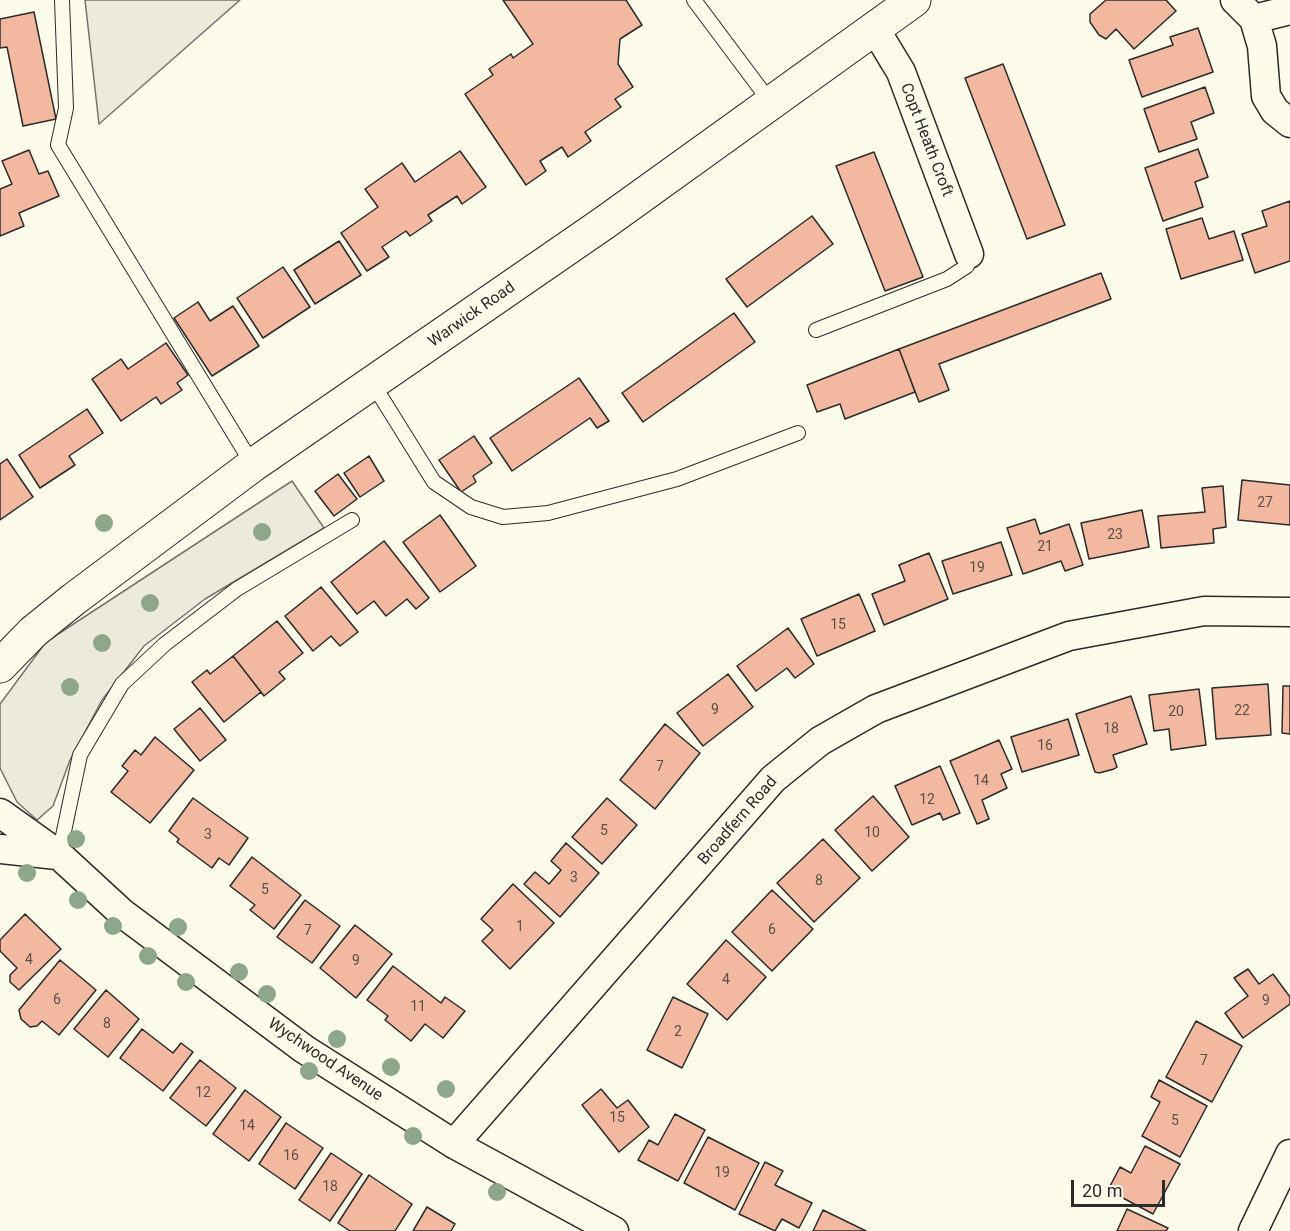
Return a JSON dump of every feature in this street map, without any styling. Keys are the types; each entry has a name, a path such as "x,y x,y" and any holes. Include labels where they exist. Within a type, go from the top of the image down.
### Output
{"main road":[{"name":"Warwick Road","path":"0,666 33,632 253,465 373,384 875,30 914,0"},
{"name":"Warwick Road","path":"0,641 33,632"}],"street":[{"path":"1290,10 1244,10 1262,46 1266,96 1275,111 1290,123"},
{"name":"Copt Heath Croft","path":"875,30 901,72 969,254"},
{"name":"Broadfern Road","path":"454,1144 773,779 820,741 876,709 1069,636 1204,611 1290,612"},
{"name":"Wychwood Avenue","path":"0,813 59,855 122,913 304,1049 454,1144 614,1231"},
{"path":"0,849 59,855"},
{"path":"1253,1231 1290,1154"}],"lane":[{"path":"62,0 66,108 58,145 253,465"},
{"path":"694,0 771,103"},
{"path":"816,330 947,279 967,266 969,254"},
{"path":"373,384 434,482 471,507 503,517 548,513 677,480 798,433"},
{"path":"59,855 80,755 122,684 165,644 237,589 352,520"}],"shaded area":[{"path":"85,0 240,0 99,124"},
{"path":"292,481 324,528 205,599 144,646 102,700 70,760 53,806 37,820 17,802 0,768 0,704 46,642"}],"building":[{"path":"503,0 626,0 642,25 620,39 618,64 633,87 615,99 621,107 585,132 591,141 568,157 562,147 540,161 546,171 526,185 465,94 493,75 489,69 511,54 513,58 533,44"},
{"path":"1106,0 1166,0 1176,11 1134,49 1116,29 1106,39 1099,35 1090,22 1090,14"},
{"path":"34,12 56,119 23,126 7,47 0,48 0,19"},
{"path":"1198,28 1213,72 1142,97 1129,60 1173,45 1170,37"},
{"path":"1003,64 1065,225 1027,239 965,78"},
{"path":"1205,87 1214,113 1191,122 1197,139 1159,152 1144,109"},
{"path":"1198,149 1208,177 1195,182 1203,207 1163,221 1145,168"},
{"path":"29,150 39,174 48,171 59,196 19,213 24,226 0,236 0,189 12,184 2,161"},
{"path":"460,151 486,187 462,204 457,196 428,215 432,221 410,236 406,231 382,247 389,257 367,271 341,233 378,207 365,189 402,163 415,182"},
{"path":"874,152 923,277 885,291 836,166"},
{"path":"1290,201 1290,261 1255,273 1242,234 1267,226 1262,211"},
{"path":"812,216 833,244 747,307 726,279"},
{"path":"1202,218 1209,239 1234,231 1243,260 1181,279 1166,229"},
{"path":"339,241 361,275 315,304 294,270"},
{"path":"283,267 310,307 263,338 237,298"},
{"path":"1101,273 1111,299 939,364 949,390 919,402 899,349"},
{"path":"198,302 210,321 233,306 259,346 212,376 174,318"},
{"path":"734,313 755,342 643,422 622,393"},
{"path":"166,343 188,375 177,383 182,390 161,404 156,397 121,421 92,379 121,359 128,369"},
{"path":"899,349 915,392 845,419 840,404 817,412 807,385"},
{"path":"579,378 609,421 597,428 590,418 512,471 490,438"},
{"path":"87,409 103,433 69,456 75,465 40,488 19,455"},
{"path":"474,436 492,463 473,476 476,482 461,492 439,460"},
{"path":"369,456 384,481 360,497 344,473"},
{"path":"7,459 33,497 0,520 0,464"},
{"path":"338,474 357,499 334,516 315,491"},
{"path":"1242,480 1290,485 1290,525 1238,520"},
{"path":"1223,486 1226,527 1213,529 1214,543 1161,548 1158,516 1205,512 1202,488"},
{"path":"1142,510 1149,547 1089,559 1081,523"},
{"path":"440,515 476,566 440,592 403,542"},
{"path":"1035,519 1040,534 1069,524 1083,565 1065,571 1061,561 1023,574 1007,528"},
{"path":"384,541 429,598 416,609 407,599 386,616 374,601 357,614 331,582"},
{"path":"1001,542 1012,575 953,594 942,561"},
{"path":"929,553 948,599 884,625 872,594 905,581 899,565"},
{"path":"321,587 358,632 340,646 331,636 313,651 285,616"},
{"path":"859,594 875,631 817,656 801,619"},
{"path":"277,621 303,653 279,672 285,679 264,696 233,656"},
{"path":"788,628 814,664 795,678 787,668 756,691 737,666"},
{"path":"233,656 261,692 224,722 192,682 207,670 210,674"},
{"path":"728,674 753,707 703,746 677,713"},
{"path":"1268,684 1271,735 1216,739 1212,688"},
{"path":"1283,686 1290,686 1290,734 1282,733"},
{"path":"1199,689 1206,745 1171,750 1169,729 1154,731 1149,695"},
{"path":"1131,696 1147,744 1113,755 1117,767 1099,773 1095,772 1076,714"},
{"path":"200,708 226,740 200,761 174,729"},
{"path":"1068,719 1079,755 1022,772 1011,737"},
{"path":"665,724 700,753 655,809 620,780"},
{"path":"155,737 194,770 150,823 111,792 128,771 122,766 135,750 141,755"},
{"path":"999,740 1012,769 1001,774 1007,788 982,800 989,819 977,824 950,761"},
{"path":"940,766 960,813 943,820 940,813 912,825 895,786"},
{"path":"873,796 909,837 872,871 835,830"},
{"path":"193,798 248,838 229,865 219,858 212,868 177,842 179,839 169,831"},
{"path":"607,798 637,825 602,864 572,837"},
{"path":"823,839 860,878 814,922 777,883"},
{"path":"566,843 599,873 560,917 524,884 535,872 549,884 561,870 551,861"},
{"path":"252,857 301,895 274,929 250,910 255,905 230,886"},
{"path":"513,884 554,923 510,969 482,941 493,930 481,919"},
{"path":"772,890 813,929 772,971 732,932"},
{"path":"305,900 340,926 312,963 277,937"},
{"path":"25,914 61,949 19,990 10,982 10,975 17,968 0,951 0,940"},
{"path":"355,925 392,954 356,998 320,968"},
{"path":"726,940 766,977 727,1020 687,984"},
{"path":"60,960 96,990 59,1035 42,1021 37,1026 30,1027 21,1019 19,1010"},
{"path":"393,966 441,1003 445,997 465,1011 443,1038 425,1024 411,1041 385,1020 388,1016 367,1000"},
{"path":"1248,969 1259,984 1273,974 1290,997 1290,1004 1243,1038 1225,1013 1248,996 1234,978"},
{"path":"106,990 139,1019 108,1057 74,1029"},
{"path":"673,997 708,1014 682,1068 647,1050"},
{"path":"1196,1021 1242,1046 1212,1102 1166,1077"},
{"path":"142,1029 173,1053 181,1043 193,1052 163,1091 120,1058"},
{"path":"200,1060 236,1088 206,1126 170,1098"},
{"path":"1159,1080 1207,1106 1180,1157 1142,1136 1160,1102 1151,1097"},
{"path":"601,1089 617,1108 628,1100 649,1127 619,1152 582,1105"},
{"path":"245,1090 281,1117 249,1161 213,1134"},
{"path":"675,1114 705,1130 678,1181 638,1160 649,1140 658,1145"},
{"path":"286,1123 323,1148 295,1189 259,1164"},
{"path":"708,1137 759,1163 735,1210 684,1183"},
{"path":"1145,1146 1180,1164 1153,1214 1108,1190 1120,1167 1131,1173"},
{"path":"331,1153 362,1174 330,1221 299,1200"},
{"path":"765,1162 783,1171 775,1185 812,1203 799,1228 782,1219 775,1231 739,1214"},
{"path":"369,1175 412,1204 395,1231 350,1231 338,1223"},
{"path":"427,1207 455,1224 451,1231 413,1231"},
{"path":"1127,1209 1168,1228 1166,1231 1117,1231"},
{"path":"823,1210 866,1231 813,1231"}]}
